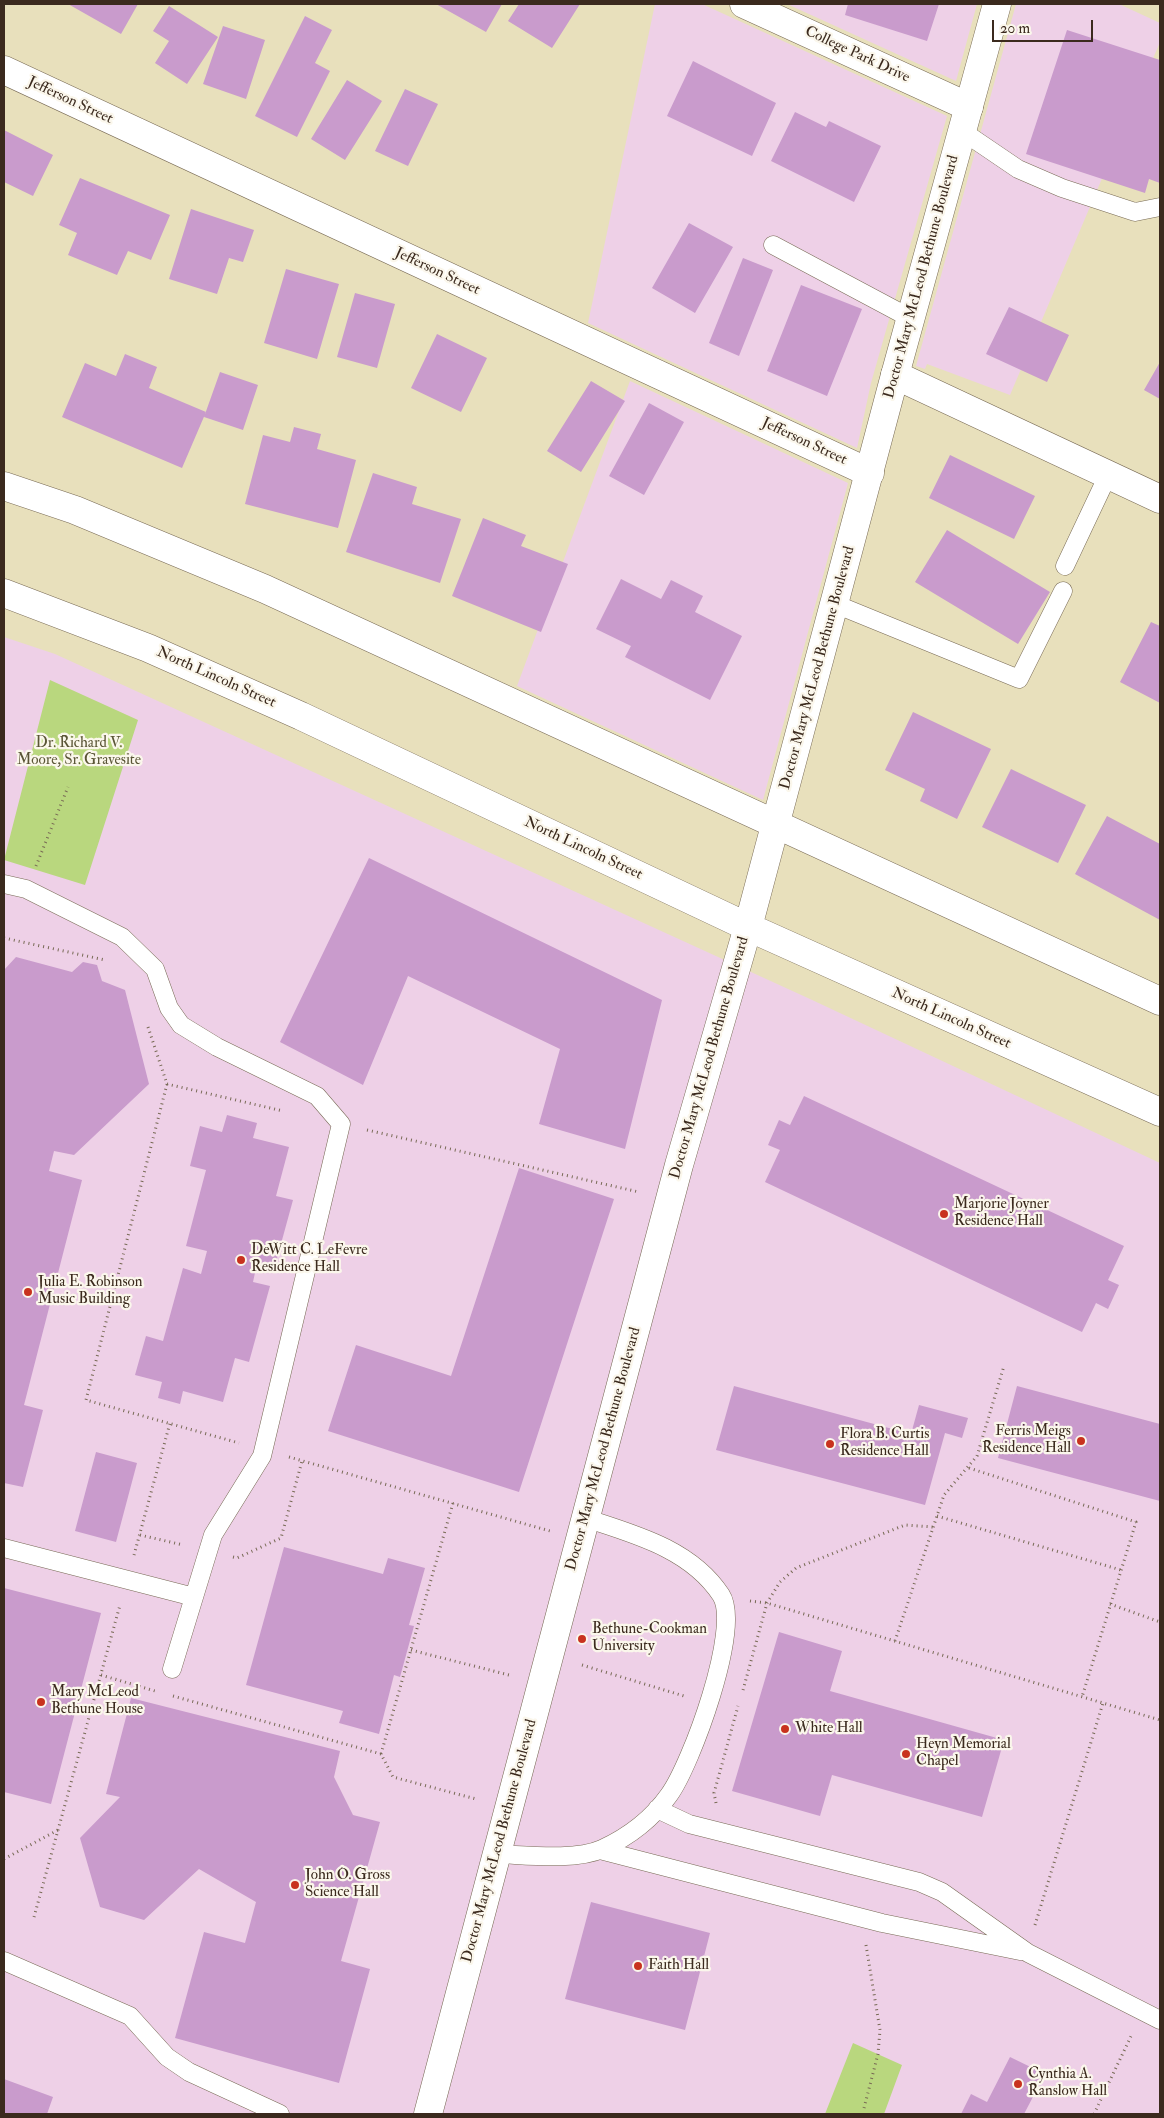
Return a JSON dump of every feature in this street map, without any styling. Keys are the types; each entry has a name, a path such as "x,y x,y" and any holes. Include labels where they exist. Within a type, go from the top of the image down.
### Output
{"street":[{"name":"College Park Drive","path":"744,4 966,119"},
{"name":"Doctor Mary McLeod Bethune Boulevard","path":"428,2114 679,1165 776,825 870,473 894,375 997,4"},
{"name":"Jefferson Street","path":"4,70 870,473"},
{"path":"894,375 1160,499"},
{"path":"4,486 75,510 265,589 1160,1001"},
{"name":"North Lincoln Street","path":"4,593 148,648 302,716 748,927 1160,1112"}],"lane":[{"path":"966,119 1018,169 1062,188 1135,212 1160,208"},
{"path":"773,245 910,318"},
{"path":"1066,566 1108,475"},
{"path":"835,604 1019,680 1063,591"},
{"path":"4,884 26,889 122,937 155,969 168,1008 181,1024 217,1047 317,1096 341,1124 264,1450 213,1535 172,1670"},
{"path":"497,1854 564,1856 600,1850 642,1826 669,1795 686,1768 721,1662 726,1629 722,1597 705,1574 671,1550 633,1533 583,1529"},
{"path":"4,1548 194,1597"},
{"path":"657,1809 689,1824 919,1882 942,1892 1028,1953 1160,2020"},
{"path":"600,1850 862,1917 1028,1953"},
{"path":"4,1961 130,2016 149,2034 168,2057 189,2072 280,2114"}],"path":[{"path":"26,889 68,787"},
{"path":"167,1084 86,1400 453,1503 583,1529"},
{"path":"895,1641 944,1495 956,1479 969,1468 977,1456 1004,1366"},
{"path":"34,1917 170,1423"},
{"path":"969,1468 1136,1522 1082,1697"},
{"path":"453,1503 382,1754 393,1777 476,1798"},
{"path":"937,1516 1121,1570"},
{"path":"741,1694 767,1603 780,1582 796,1568 905,1525 933,1527"},
{"path":"722,1597 767,1603 1160,1720"},
{"path":"1110,1604 1160,1622"},
{"path":"411,1650 509,1675"},
{"path":"582,1665 736,1712"},
{"path":"101,1675 157,1691"},
{"path":"166,1694 382,1754"},
{"path":"719,1812 714,1793 739,1703"},
{"path":"1034,1925 1103,1703"},
{"path":"4,1860 58,1830"},
{"path":"862,1917 880,2030 878,2054 864,2108"},
{"path":"1027,1920 1043,1930"},
{"path":"1094,2114 1142,2011"}],"shaded area":[{"path":"655,4 702,4 947,116 871,383 857,448 588,323"},
{"path":"787,4 977,4 956,81"},
{"path":"1016,4 1119,4 1160,23 1160,42 1010,395 927,364 925,369 916,366"},
{"path":"630,381 848,483 763,800 517,686"},
{"name":"Bethune-Cookman University","path":"4,637 55,654 810,999 1160,1163 1160,2114 4,2114"}],"green space":[{"name":"Dr. Richard V. Moore, Sr. Gravesite","path":"50,680 138,720 85,885 4,860"},
{"path":"853,2043 902,2065 884,2114 825,2114"}],"building":[{"path":"68,4 138,4 121,34"},
{"path":"436,4 502,4 486,32"},
{"path":"519,4 580,4 552,48 508,21"},
{"path":"848,4 939,4 927,41 845,15"},
{"path":"169,6 218,37 187,84 155,63 169,41 153,31"},
{"path":"305,16 332,30 315,63 330,71 297,137 255,116"},
{"path":"223,26 265,40 246,99 203,84"},
{"path":"1067,30 1160,60 1160,183 1149,179 1145,193 1026,154"},
{"path":"693,61 776,103 752,156 667,116"},
{"path":"347,80 382,101 345,160 311,139"},
{"path":"405,89 438,104 408,166 375,151"},
{"path":"795,112 826,127 829,121 881,146 854,202 771,161"},
{"path":"4,130 53,155 33,196 4,182"},
{"path":"80,178 170,215 151,260 128,251 117,275 68,255 77,233 59,225"},
{"path":"191,209 254,230 243,262 229,258 217,294 169,279"},
{"path":"689,223 733,247 695,313 652,288"},
{"path":"743,258 773,270 739,356 709,343"},
{"path":"286,269 339,284 317,359 264,343"},
{"path":"801,285 862,309 827,396 767,371"},
{"path":"355,293 395,304 377,368 337,357"},
{"path":"1009,307 1069,335 1047,382 986,354"},
{"path":"437,334 487,358 461,412 411,388"},
{"path":"125,354 157,367 149,388 206,412 182,468 62,417 85,363 116,376"},
{"path":"1160,362 1160,399 1144,390"},
{"path":"220,372 258,385 243,430 204,417"},
{"path":"591,381 625,401 581,472 547,451"},
{"path":"649,403 684,422 644,495 609,476"},
{"path":"294,427 321,434 317,449 356,460 338,528 245,504 263,435 290,442"},
{"path":"950,455 1035,496 1014,539 929,498"},
{"path":"373,473 417,487 412,504 461,519 440,583 346,552"},
{"path":"483,518 526,535 521,546 568,564 541,632 452,596"},
{"path":"947,530 1050,592 1018,644 915,582"},
{"path":"621,579 661,599 671,580 703,596 695,612 742,636 710,700 625,657 631,646 596,629"},
{"path":"1151,622 1160,626 1160,703 1120,682"},
{"path":"913,712 991,749 957,819 920,801 925,789 885,770"},
{"path":"1011,769 1086,805 1058,863 982,827"},
{"path":"1107,816 1160,844 1160,920 1075,874"},
{"path":"369,858 662,1000 625,1149 539,1124 560,1049 408,976 363,1085 280,1042"},
{"name":"Julia E. Robinson Music Building","path":"16,957 72,972 83,962 97,965 102,981 125,990 149,1084 74,1155 54,1151 49,1171 82,1180 24,1405 43,1410 23,1487 4,1483 4,970"},
{"name":"Marjorie Joyner Residence Hall","path":"804,1096 1124,1246 1108,1280 1119,1285 1108,1309 1096,1303 1082,1332 765,1182 780,1150 768,1145 779,1120 790,1125"},
{"name":"DeWitt C. LeFevre Residence Hall","path":"227,1115 257,1123 253,1138 289,1147 276,1196 293,1200 273,1273 256,1268 253,1282 270,1286 249,1362 235,1358 223,1402 183,1391 180,1404 158,1398 162,1382 135,1375 146,1336 163,1341 183,1268 201,1274 207,1251 186,1246 206,1170 190,1166 200,1126 222,1132"},
{"path":"519,1168 614,1199 519,1492 328,1431 356,1345 451,1376"},
{"name":"Flora B. Curtis Residence Hall","path":"734,1386 911,1434 919,1405 968,1418 962,1438 945,1433 925,1505 716,1450"},
{"name":"Ferris Meigs Residence Hall","path":"1017,1386 1160,1424 1160,1501 998,1458"},
{"path":"96,1452 137,1463 116,1542 75,1531"},
{"path":"284,1547 383,1574 388,1558 425,1568 409,1625 414,1626 400,1677 394,1675 379,1734 339,1723 343,1711 246,1685"},
{"name":"Mary McLeod Bethune House","path":"4,1588 101,1613 51,1804 4,1792"},
{"path":"779,1632 842,1651 830,1691 1004,1740 982,1817 832,1775 820,1816 732,1791"},
{"name":"John O. Gross Science Hall","path":"131,1698 340,1751 334,1777 353,1815 380,1822 341,1961 370,1969 339,2083 175,2038 204,1932 245,1943 256,1902 199,1869 144,1920 100,1907 80,1838 120,1797 106,1794"},
{"name":"Faith Hall","path":"591,1902 710,1933 685,2030 565,1999"},
{"name":"Cynthia A. Ranslow Hall","path":"1010,2057 1045,2074 1024,2114 961,2114 971,2094 987,2102"},
{"path":"4,2079 53,2097 47,2114 4,2114"}],"place":[{"name":"Marjorie Joyner Residence Hall","path":"944,1214"},
{"name":"DeWitt C. LeFevre Residence Hall","path":"241,1260"},
{"name":"Julia E. Robinson Music Building","path":"28,1292"},
{"name":"Ferris Meigs Residence Hall","path":"1081,1441"},
{"name":"Flora B. Curtis Residence Hall","path":"830,1444"},
{"name":"Bethune-Cookman University","path":"582,1639"},
{"name":"Mary McLeod Bethune House","path":"41,1702"},
{"name":"White Hall","path":"785,1729"},
{"name":"Heyn Memorial Chapel","path":"906,1754"},
{"name":"John O. Gross Science Hall","path":"295,1885"},
{"name":"Faith Hall","path":"638,1966"},
{"name":"Cynthia A. Ranslow Hall","path":"1018,2084"}]}
